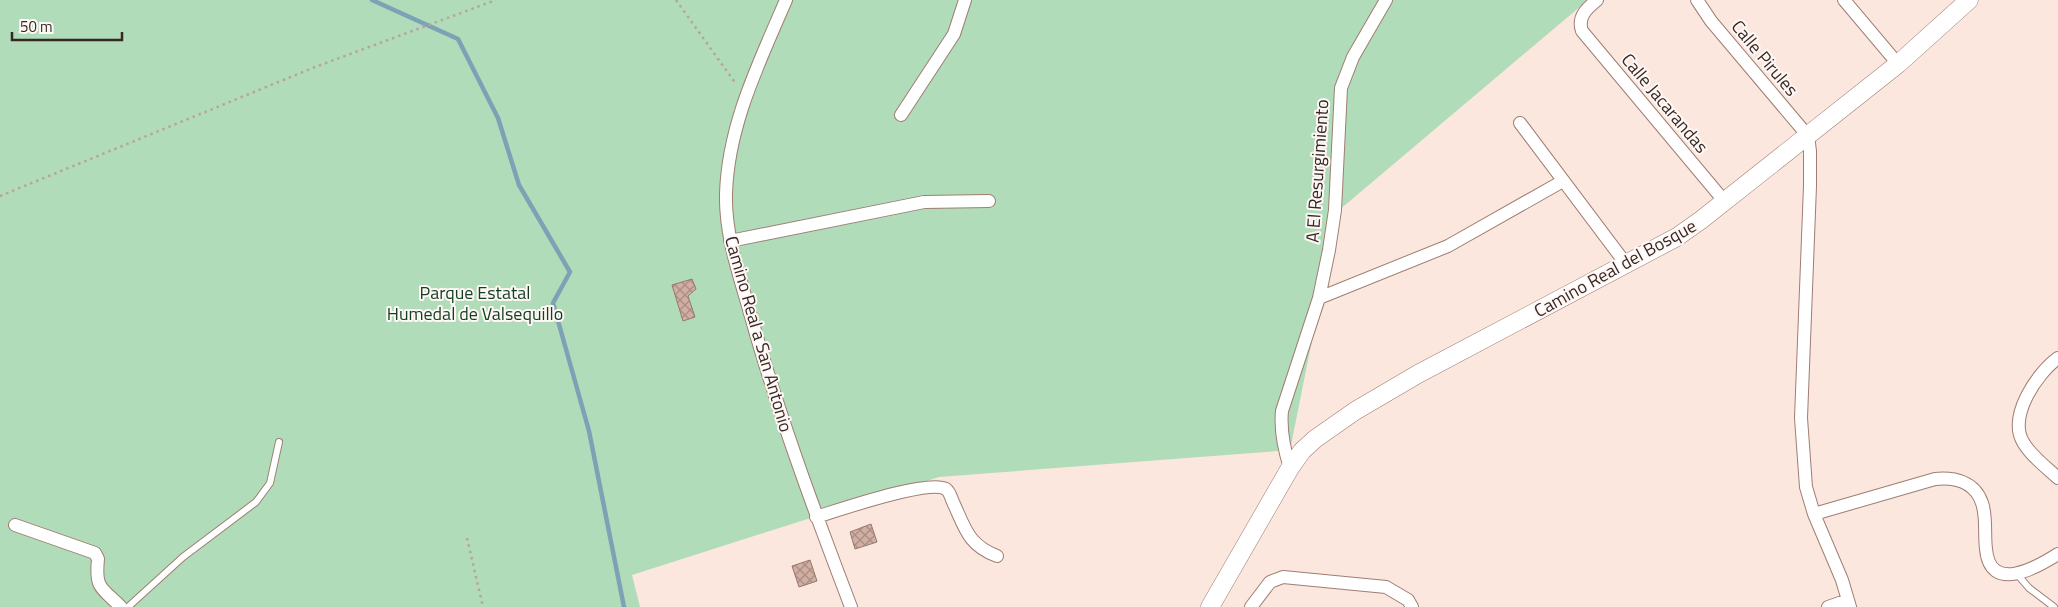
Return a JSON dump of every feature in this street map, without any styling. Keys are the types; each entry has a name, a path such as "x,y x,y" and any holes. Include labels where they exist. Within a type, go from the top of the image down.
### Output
{"street":[{"name":"Camino Real a San Antonio","path":"786,0 744,96 730,160 726,195 730,241 764,365 816,517 851,607"},
{"path":"901,115 954,34 965,0"},
{"name":"A El Resurgimiento","path":"1290,468 1284,449 1281,424 1282,411 1319,298 1329,250 1335,210 1341,88 1353,57 1386,0"},
{"name":"Calle Jacarandas","path":"1597,0 1584,13 1580,25 1582,31 1725,202"},
{"name":"Calle Pirules","path":"1697,0 1711,21 1808,136"},
{"path":"1844,0 1898,64"},
{"name":"Camino Real del Bosque","path":"1290,468 1302,451 1315,438 1418,374 1676,237 1725,202 1898,64 1969,0"},
{"path":"1520,123 1626,264"},
{"path":"1808,136 1810,186 1801,418 1802,452 1806,487 1814,514 1842,580 1848,604 1828,607"},
{"path":"1319,298 1448,246 1563,181"},
{"path":"730,241 924,202 988,201"},
{"path":"2058,358 2031,388 2021,409 2018,426 2022,440 2032,454 2058,478"},
{"path":"1210,607 1290,468"},
{"path":"1814,514 1928,481 1946,478 1956,479 1972,488 1982,503 1986,552 1993,567 1998,572 2006,575 2017,574 2033,568 2058,554"},
{"path":"816,517 919,488 940,488 949,492 972,541 984,551 997,556"},
{"path":"15,525 95,553 98,559 97,576 99,584 121,607"},
{"path":"1251,607 1270,582 1282,578 1386,587 1408,600 1412,607"}],"lane":[{"path":"128,607 183,556 256,502 270,483 280,442"},
{"path":"2017,574 2029,588 2054,607"}],"path":[{"path":"0,196 315,67 496,0"},
{"path":"676,0 744,96"},
{"path":"467,538 483,607"}],"green space":[{"name":"Parque Estatal Humedal de Valsequillo","path":"0,0 1588,0 1338,211 1290,450 939,477 632,575 640,607 0,607"}],"building":[{"path":"692,279 696,289 688,296 695,317 683,321 672,285"},
{"path":"871,524 877,542 855,549 850,532"},
{"path":"810,560 817,581 799,587 792,566"}],"waterway":[{"path":"372,0 458,39 498,118 519,185 570,272 553,303 589,431 624,607"}]}
